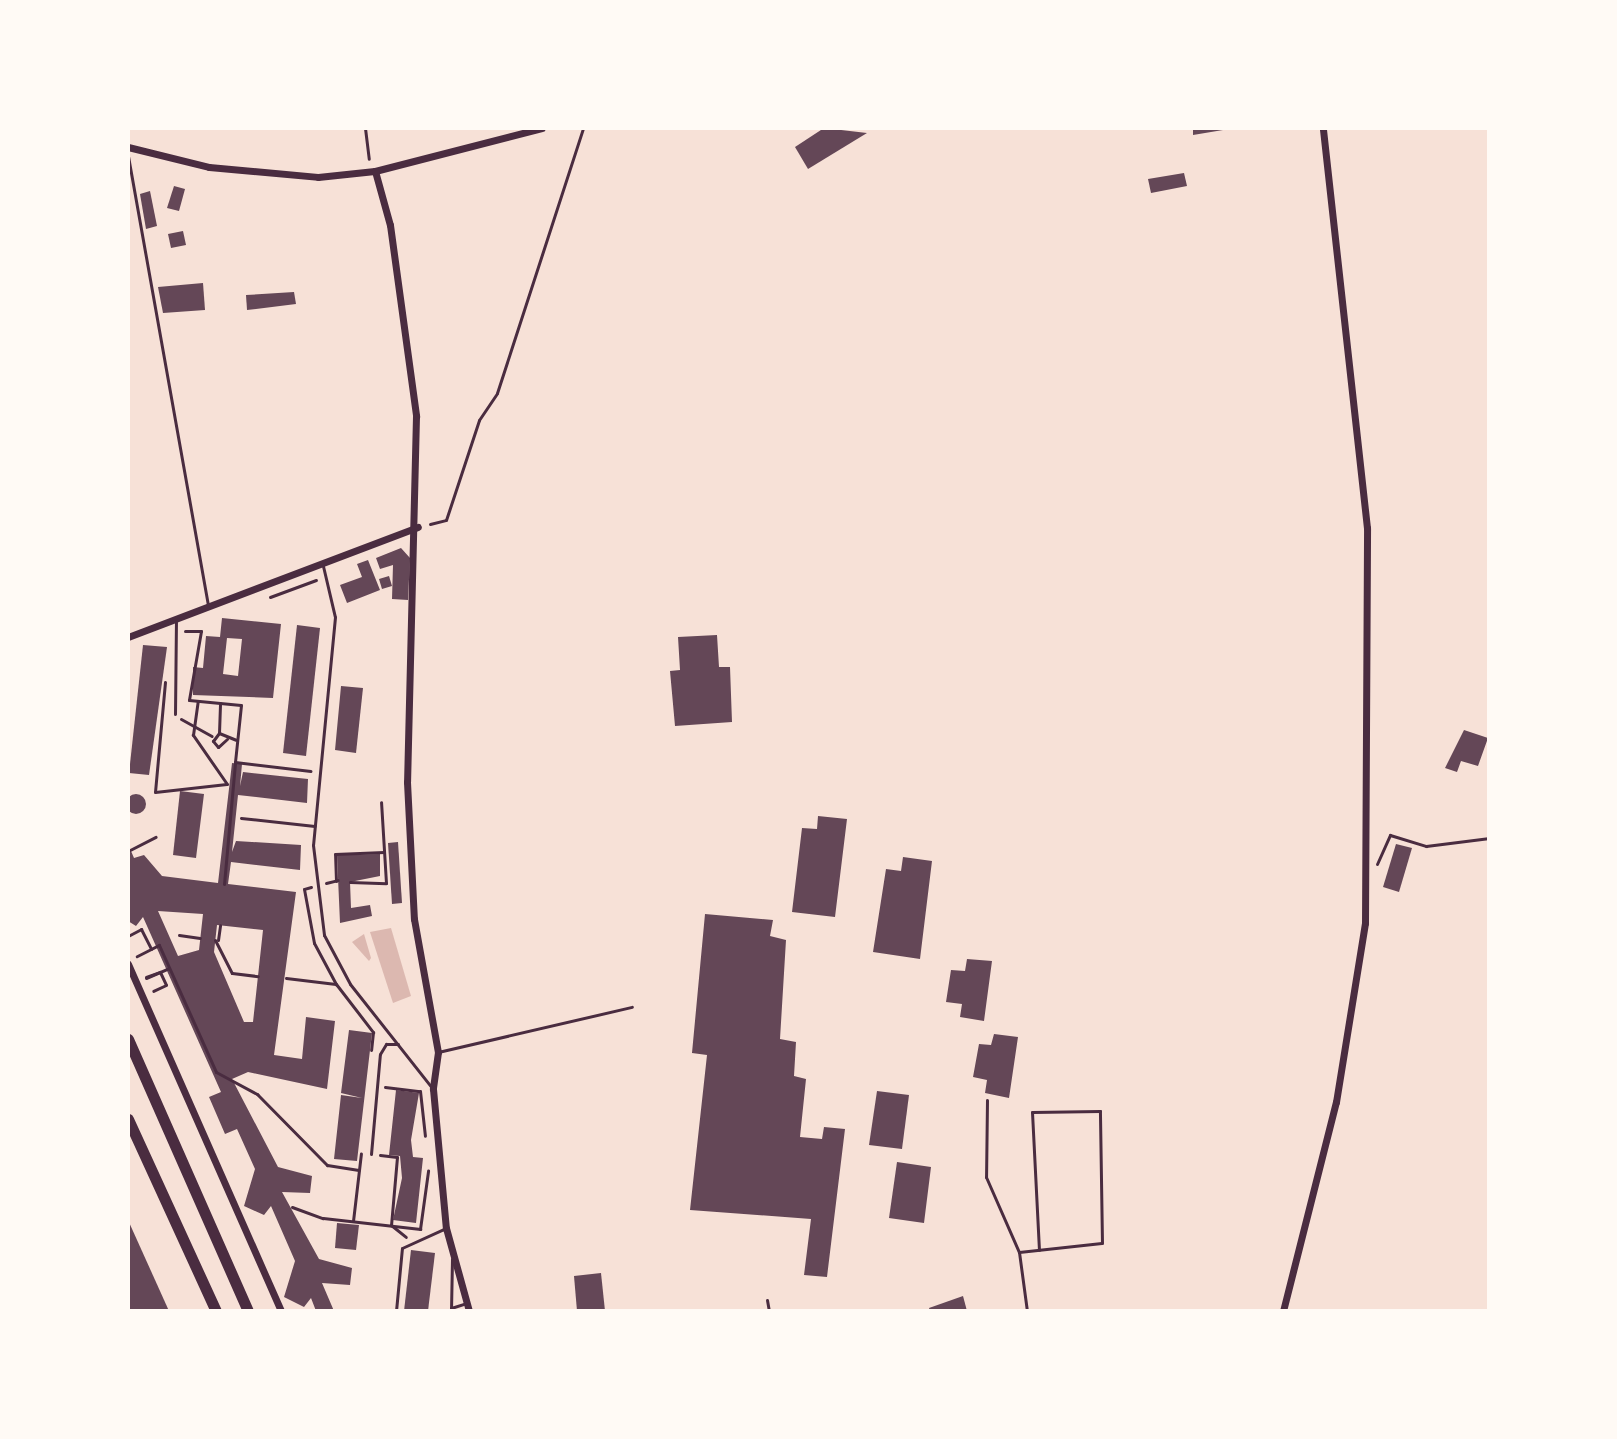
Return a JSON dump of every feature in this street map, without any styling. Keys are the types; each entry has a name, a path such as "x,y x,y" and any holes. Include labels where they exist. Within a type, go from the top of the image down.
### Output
{"main road":[{"path":"128,1039 248,1311"},
{"path":"128,1119 216,1311"}],"street":[{"path":"128,147 259,174 375,171 542,128"},
{"path":"1283,1311 1350,1033 1367,885 1367,528 1323,128"},
{"path":"375,171 390,225 416,416 418,527 407,839 438,1052 433,1089 446,1228 468,1307"},
{"path":"128,637 323,566 418,527"},
{"path":"128,964 281,1311"}],"lane":[{"path":"128,156 208,606"},
{"path":"323,566 335,617 313,874 326,942 433,1089"},
{"path":"175,619 175,714"},
{"path":"241,818 315,826"},
{"path":"128,851 156,837"},
{"path":"438,1052 632,1007"},
{"path":"371,1154 382,1048 398,1044"},
{"path":"987,1100 986,1177 1019,1252 1027,1311"},
{"path":"1019,1252 1039,1250 1102,1243 1100,1111 1032,1112 1039,1250"},
{"path":"396,1311 409,1240 446,1228"},
{"path":"452,1254 451,1310 468,1307"},
{"path":"767,1300 769,1311"}],"path":[{"path":"365,128 375,171"},
{"path":"418,527 446,520 479,420 497,393 583,128"},
{"path":"177,631 201,631 189,700 241,705 224,884"},
{"path":"166,666 155,792 227,784 194,730 175,714"},
{"path":"194,730 198,701"},
{"path":"219,733 220,703"},
{"path":"194,730 213,737 218,747 227,739"},
{"path":"213,737 219,733"},
{"path":"219,733 227,739 238,741"},
{"path":"235,762 321,772"},
{"path":"350,882 386,883 381,802"},
{"path":"1367,885 1390,835 1426,846 1489,838"},
{"path":"336,881 335,854 385,852"},
{"path":"220,925 216,940 232,973 258,976"},
{"path":"128,936 141,929 151,949"},
{"path":"179,935 200,938"},
{"path":"149,999 133,958 159,945 216,1072 257,1094 327,1165 359,1170"},
{"path":"139,981 160,972 166,985 148,993 143,980 156,974 169,968"},
{"path":"286,978 336,984 373,1032"},
{"path":"377,1086 420,1091 426,1145"},
{"path":"361,1153 397,1157 391,1225"},
{"path":"292,1207 323,1218 420,1229 427,1158"},
{"path":"391,1225 409,1240"}],"shaded area":[{"path":"391,928 411,996 393,1003 370,932"},
{"path":"364,934 371,958 369,961 352,942"}],"building":[{"path":"824,128 867,133 808,169 795,147"},
{"path":"1193,128 1223,128 1223,130 1193,135"},
{"path":"1184,173 1187,186 1151,193 1148,179"},
{"path":"174,186 185,189 179,211 167,208"},
{"path":"150,191 157,226 146,229 140,194"},
{"path":"183,231 186,245 171,248 168,234"},
{"path":"203,283 205,310 163,313 158,287"},
{"path":"294,292 296,304 247,310 246,295"},
{"path":"401,548 410,558 408,600 392,599 393,565 380,569 376,558"},
{"path":"368,560 380,590 347,603 340,585 362,577 357,564"},
{"path":"389,576 392,586 382,589 379,579"},
{"path":"222,618 281,624 273,698 193,695 193,667 203,668 206,636 220,637","holes":["227,638 242,639 238,676 223,674"]},
{"path":"297,625 320,628 306,756 283,753"},
{"path":"717,635 719,667 730,667 732,722 675,726 670,671 680,670 678,637"},
{"path":"143,645 167,647 149,775 129,773"},
{"path":"341,686 363,688 356,753 335,750"},
{"path":"1464,730 1488,738 1478,766 1461,761 1457,772 1445,768"},
{"path":"232,763 242,764 240,786 243,772 308,779 307,803 238,795 232,852 236,841 301,845 300,870 231,862 228,884 296,892 274,1055 302,1059 306,1017 335,1021 327,1089 248,1072 232,1079 278,1167 312,1176 310,1193 282,1192 319,1259 352,1268 350,1285 322,1283 334,1311 316,1311 311,1298 304,1307 284,1297 295,1261 271,1206 264,1215 244,1206 255,1169 237,1129 225,1134 209,1097 221,1092 143,917 136,926 128,921 128,844 134,858 144,855 162,876 218,883","holes":["158,911 203,914 199,950 178,956","217,925 263,930 253,1022 244,1022 214,952"]},
{"path":"180,791 204,794 196,858 173,855"},
{"path":"136,794 143,797 146,804 143,811 136,814 129,811 126,804 129,797"},
{"path":"818,816 847,819 835,917 792,912 802,828 817,829"},
{"path":"398,842 402,903 392,904 388,843"},
{"path":"1396,844 1412,848 1399,892 1383,887"},
{"path":"380,854 380,876 350,882 351,908 370,905 372,916 340,923 337,855"},
{"path":"903,857 932,861 920,959 873,952 886,869 901,871"},
{"path":"705,914 773,920 770,936 786,940 780,1039 796,1042 794,1076 806,1079 800,1137 822,1139 824,1127 845,1129 827,1277 804,1275 811,1219 690,1210 707,1055 692,1053"},
{"path":"967,959 992,961 984,1021 960,1017 962,1004 946,1002 951,970 965,971"},
{"path":"349,1030 372,1033 357,1161 334,1159 341,1095 362,1098 341,1093"},
{"path":"994,1034 1018,1037 1009,1098 985,1093 987,1080 973,1077 979,1044 991,1045"},
{"path":"396,1090 419,1093 411,1140 413,1157 423,1158 416,1223 393,1220 402,1178 400,1156 389,1155"},
{"path":"877,1091 909,1095 902,1149 869,1145"},
{"path":"897,1162 931,1167 924,1223 889,1218"},
{"path":"128,1220 169,1311 128,1311"},
{"path":"337,1223 359,1225 356,1250 335,1248"},
{"path":"411,1250 435,1253 428,1311 404,1311"},
{"path":"601,1273 605,1311 577,1311 574,1276"},
{"path":"963,1296 967,1311 930,1311 929,1308"}]}
